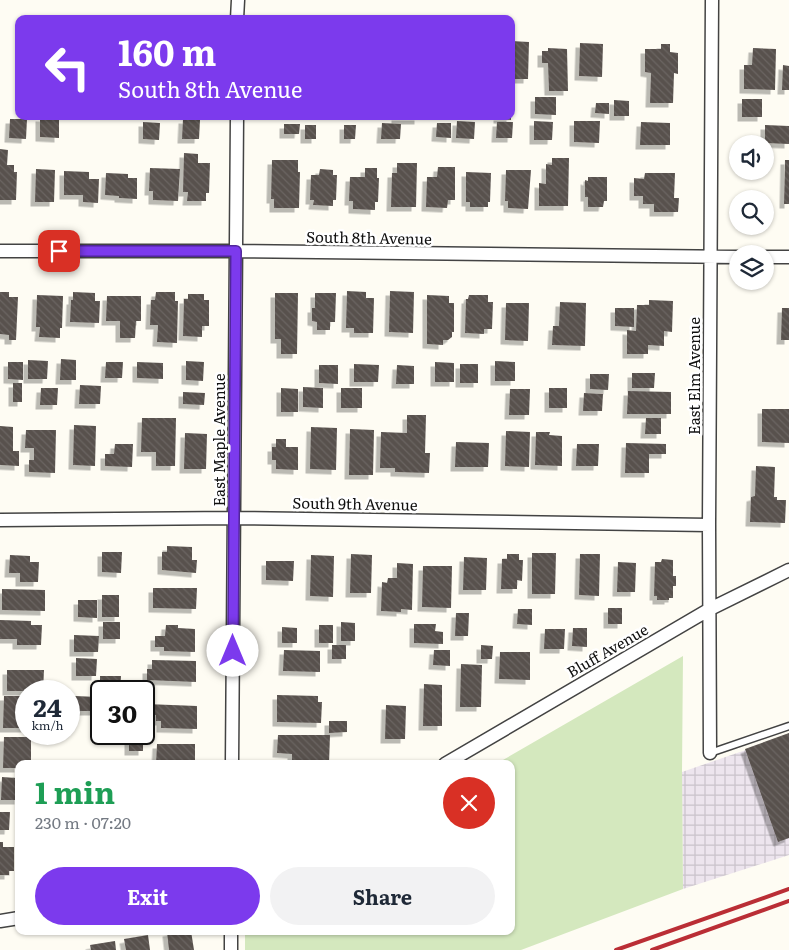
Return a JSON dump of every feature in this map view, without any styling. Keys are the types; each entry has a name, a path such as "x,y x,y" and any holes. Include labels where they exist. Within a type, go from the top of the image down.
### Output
{"street":[{"path":"237,15 238,0"},
{"name":"East Elm Avenue","path":"710,753 709,525 712,0"},
{"name":"East Maple Avenue","path":"232,760 237,120"},
{"name":"South 8th Avenue","path":"0,251 236,251 729,257"},
{"path":"774,257 789,257"},
{"name":"South 9th Avenue","path":"0,520 234,518 709,525"},
{"name":"Bluff Avenue","path":"452,760 710,609 789,570"},
{"path":"0,921 15,919"},
{"path":"231,935 231,950"}],"lane":[{"path":"710,753 789,726"}],"shaded area":[{"path":"789,735 789,855 683,889 682,772"}],"green space":[{"path":"683,656 683,889 521,950 245,950 245,935 515,935 515,760 503,760"}],"building":[{"path":"515,41 529,42 528,79 515,79"},
{"path":"580,43 603,44 602,77 579,76"},
{"path":"661,44 670,44 670,52 678,53 678,74 674,73 673,103 650,103 651,73 645,72 645,49 661,49"},
{"path":"548,48 567,49 568,91 549,91 548,63 542,63 542,51 548,51"},
{"path":"753,48 776,49 775,90 744,89 744,65 752,65"},
{"path":"783,65 789,66 789,90 782,90"},
{"path":"535,97 556,97 556,115 535,114"},
{"path":"742,99 762,99 762,117 742,117"},
{"path":"614,100 629,101 629,116 614,116"},
{"path":"596,103 609,103 609,114 595,113"},
{"path":"10,119 27,120 26,139 9,138"},
{"path":"40,120 59,120 59,138 40,137"},
{"path":"183,120 200,120 199,139 182,139"},
{"path":"457,121 475,122 474,139 456,138"},
{"path":"534,121 553,122 552,140 534,140"},
{"path":"574,121 600,121 599,143 574,142"},
{"path":"143,122 160,123 159,140 143,139"},
{"path":"497,122 513,122 512,138 496,138"},
{"path":"641,122 670,123 670,145 640,145"},
{"path":"382,123 401,124 400,139 381,139"},
{"path":"437,123 451,123 451,138 436,137"},
{"path":"284,124 300,124 299,134 284,134"},
{"path":"305,125 316,125 316,139 305,139"},
{"path":"344,125 356,125 355,139 344,139"},
{"path":"765,125 789,126 789,144 774,143 774,135 765,135"},
{"path":"0,149 8,150 7,165 14,165 14,172 17,172 16,200 0,200"},
{"path":"184,153 198,154 198,163 210,163 209,193 206,193 206,201 187,201 188,192 183,192"},
{"path":"552,158 569,158 568,206 539,206 539,183 546,184 546,164 552,165"},
{"path":"272,160 298,160 298,172 300,172 299,208 274,208 274,199 271,199"},
{"path":"785,160 789,160 789,204 784,204"},
{"path":"397,163 417,163 416,207 391,207 392,173 397,173"},
{"path":"438,167 455,167 455,200 448,200 447,208 426,207 427,177 437,177"},
{"path":"150,168 180,169 178,201 153,200 153,191 149,191"},
{"path":"365,168 377,168 377,178 379,178 378,202 375,202 375,210 353,209 353,201 349,201 350,177 365,177"},
{"path":"36,169 55,170 54,202 35,202"},
{"path":"320,169 333,170 333,175 337,175 336,200 333,200 333,206 313,205 314,200 310,200 311,175 319,175"},
{"path":"506,170 531,170 528,209 508,208 508,201 505,201"},
{"path":"64,171 89,172 89,179 99,179 98,203 83,202 83,195 64,195"},
{"path":"466,172 491,173 490,202 488,202 488,207 470,207 470,202 466,202"},
{"path":"106,173 128,174 128,178 137,178 137,199 105,195"},
{"path":"645,173 675,173 674,198 679,198 678,212 654,212 654,204 643,204 643,196 634,196 634,178 644,179"},
{"path":"588,177 607,177 607,201 604,201 603,207 588,207 588,197 585,197 585,180 588,181"},
{"path":"347,291 366,292 366,298 374,298 373,333 354,333 354,328 346,328"},
{"path":"390,291 414,292 413,333 389,332"},
{"path":"0,292 9,292 9,297 18,297 16,340 9,340 9,335 0,334"},
{"path":"73,292 95,293 95,301 100,301 99,323 70,322"},
{"path":"156,292 175,292 175,301 178,301 177,343 157,342 158,325 150,325 151,300 155,300"},
{"path":"275,293 298,293 297,354 281,354 281,339 275,339"},
{"path":"315,293 336,293 335,322 330,322 330,330 317,330 317,322 312,321 312,308 315,308"},
{"path":"188,294 204,294 204,300 209,300 209,326 202,326 202,337 183,336 184,299 188,299"},
{"path":"37,295 63,296 60,338 39,337 40,327 36,327"},
{"path":"427,295 449,296 449,303 454,303 454,332 452,332 452,337 448,340 443,340 443,345 427,344"},
{"path":"469,295 488,295 488,302 493,302 492,329 484,329 484,334 465,333 466,299 468,299"},
{"path":"107,296 141,296 141,321 136,321 135,338 120,338 120,321 106,321"},
{"path":"649,300 673,301 672,332 664,331 664,346 648,345 648,354 627,354 627,330 636,331 637,305 649,305"},
{"path":"560,302 586,303 585,346 552,345 553,326 559,326"},
{"path":"506,303 529,303 528,341 505,340"},
{"path":"615,308 634,308 634,327 615,326"},
{"path":"782,308 789,308 789,340 781,340"},
{"path":"61,359 76,360 76,380 60,380"},
{"path":"28,360 48,361 47,379 28,379"},
{"path":"186,361 204,362 203,381 186,380"},
{"path":"495,361 515,362 515,381 495,381"},
{"path":"8,362 23,362 23,380 8,379"},
{"path":"106,362 123,362 122,378 105,378"},
{"path":"137,362 163,363 163,379 137,378"},
{"path":"435,362 454,363 454,382 435,382"},
{"path":"354,364 379,365 378,382 354,382"},
{"path":"460,364 478,364 478,383 460,383"},
{"path":"319,365 338,365 338,384 319,383"},
{"path":"397,365 414,366 414,384 396,384"},
{"path":"632,373 655,373 654,388 632,388"},
{"path":"590,374 609,374 608,390 590,389"},
{"path":"13,383 22,383 22,402 13,402"},
{"path":"80,385 101,386 100,404 79,404"},
{"path":"303,387 323,388 323,408 303,407"},
{"path":"41,388 58,388 57,405 40,405"},
{"path":"281,388 298,389 298,412 281,412"},
{"path":"341,388 362,388 362,408 341,408"},
{"path":"549,388 567,388 567,408 549,408"},
{"path":"510,389 530,389 529,415 509,415"},
{"path":"628,391 671,392 671,414 627,414"},
{"path":"183,392 205,393 204,405 183,404"},
{"path":"584,393 603,394 602,411 583,411"},
{"path":"762,409 789,409 789,443 762,442"},
{"path":"407,415 426,415 425,453 430,453 429,473 395,472 395,468 380,468 381,432 407,433"},
{"path":"142,418 176,418 175,466 156,466 156,452 141,452"},
{"path":"646,418 661,418 661,434 645,434"},
{"path":"74,425 96,426 95,466 73,465"},
{"path":"0,426 13,427 13,451 19,451 19,466 0,465"},
{"path":"311,427 337,428 336,470 310,469"},
{"path":"350,429 374,430 373,475 349,475"},
{"path":"26,430 56,430 55,473 29,472 29,460 34,460 34,448 25,448"},
{"path":"506,431 530,432 529,467 505,466"},
{"path":"536,432 550,432 549,435 562,436 562,466 535,465"},
{"path":"185,433 207,434 206,469 184,469"},
{"path":"276,439 286,439 286,447 298,447 298,470 276,469 276,460 272,460 272,447 276,447"},
{"path":"456,442 489,443 488,467 455,467"},
{"path":"626,443 666,444 666,454 649,454 649,473 625,473"},
{"path":"115,444 133,444 132,467 105,466 105,454 114,454"},
{"path":"577,444 599,444 598,466 576,466"},
{"path":"756,466 775,467 774,497 777,497 777,500 786,500 785,523 750,522 751,497 755,496"},
{"path":"167,546 192,547 192,560 197,560 196,573 162,570 162,552 167,552"},
{"path":"102,552 122,552 121,573 102,572"},
{"path":"532,553 556,553 555,594 532,594"},
{"path":"351,554 372,555 371,593 350,593"},
{"path":"507,554 519,554 519,560 523,560 522,581 517,580 517,589 501,589 502,559 507,559"},
{"path":"580,554 600,554 599,596 579,595"},
{"path":"10,555 30,556 30,562 39,562 38,582 20,582 20,573 9,573"},
{"path":"311,555 334,556 333,597 310,596"},
{"path":"464,557 487,558 486,590 463,590"},
{"path":"662,559 673,560 673,576 676,576 676,586 673,586 673,598 669,598 669,600 657,600 657,596 654,596 655,562 661,562"},
{"path":"266,561 294,561 293,581 266,580"},
{"path":"618,562 636,563 635,592 617,592"},
{"path":"397,563 413,564 412,610 401,609 401,612 381,611 382,582 387,583 388,578 397,578"},
{"path":"423,566 452,566 451,608 422,607"},
{"path":"153,588 197,588 196,609 153,608"},
{"path":"2,589 45,590 45,611 2,610"},
{"path":"102,595 119,595 119,617 102,617"},
{"path":"78,600 97,600 97,618 78,617"},
{"path":"608,608 622,608 622,624 608,624"},
{"path":"518,609 532,609 532,625 517,624"},
{"path":"456,613 469,613 468,636 455,636"},
{"path":"0,620 31,621 31,625 42,625 41,645 17,645 17,639 0,639"},
{"path":"103,622 120,622 120,639 103,639"},
{"path":"341,622 355,623 355,641 341,641"},
{"path":"414,624 436,624 435,631 443,632 443,644 414,643"},
{"path":"166,625 178,625 178,628 195,629 195,652 164,651 164,647 155,647 155,636 165,636"},
{"path":"319,625 333,625 333,643 319,643"},
{"path":"282,627 297,628 297,643 282,643"},
{"path":"573,628 587,628 587,647 572,646"},
{"path":"545,629 565,629 564,649 544,649"},
{"path":"74,635 99,636 98,652 74,652"},
{"path":"332,645 346,645 346,659 332,659"},
{"path":"481,645 493,646 492,659 481,659"},
{"path":"284,650 320,651 320,672 283,671"},
{"path":"434,650 450,650 450,666 433,665"},
{"path":"500,652 530,652 530,680 499,679"},
{"path":"76,658 97,659 96,676 76,676"},
{"path":"152,660 196,661 196,682 147,680 147,669 152,669"},
{"path":"461,664 482,665 481,707 460,707"},
{"path":"7,670 44,670 44,680 15,680 15,691 7,691"},
{"path":"100,676 121,676 121,680 100,680"},
{"path":"424,684 442,685 442,726 423,726"},
{"path":"277,695 318,696 318,702 322,702 321,723 277,722"},
{"path":"4,696 15,696 15,728 3,728"},
{"path":"80,696 90,697 90,711 80,711"},
{"path":"155,704 197,706 197,729 161,728 161,721 156,721"},
{"path":"386,705 406,706 405,739 385,739"},
{"path":"329,721 347,721 347,732 329,733"},
{"path":"789,733 789,838 778,842 745,749"},
{"path":"278,735 330,735 329,760 292,760 292,754 277,753"},
{"path":"4,737 15,737 15,745 31,745 31,760 15,760 15,768 3,768"},
{"path":"157,744 195,744 195,760 156,760"},
{"path":"129,745 143,745 143,751 129,751"},
{"path":"2,777 15,778 15,800 1,800"},
{"path":"0,812 10,812 9,830 0,830"},
{"path":"0,842 3,842 3,847 14,847 14,871 9,871 9,875 0,875"},
{"path":"148,935 150,950 126,950 124,939"},
{"path":"167,935 192,935 194,950 169,950"},
{"path":"115,941 116,950 91,950 90,945"}],"railway":[{"path":"616,950 789,889"},
{"path":"652,950 789,901"}],"route":[{"path":"59,251 236,251 233,651"}]}
